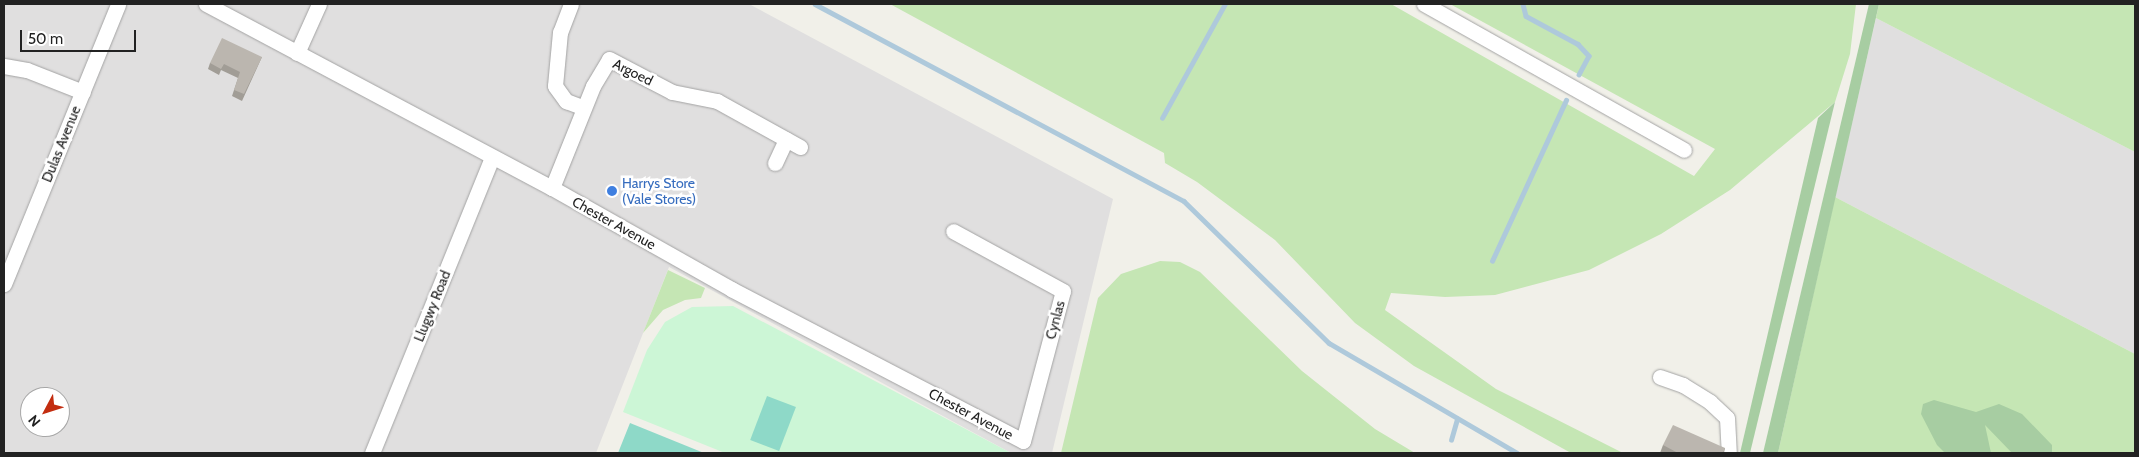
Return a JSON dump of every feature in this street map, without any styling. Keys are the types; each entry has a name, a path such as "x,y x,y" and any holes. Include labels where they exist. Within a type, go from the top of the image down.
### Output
{"street":[{"name":"Dulas Avenue","path":"4,284 118,4"},
{"name":"Chester Avenue","path":"206,4 492,158 552,188 737,292 1023,440"},
{"path":"297,53 319,4"},
{"path":"571,4 560,32 555,86 566,101 584,108"},
{"path":"1424,4 1684,150"},
{"name":"Argoed","path":"552,188 584,108 609,59 672,92 716,101 800,147"},
{"path":"4,66 27,70 83,92"},
{"path":"775,163 786,139"},
{"name":"Llugwy Road","path":"372,453 492,158"},
{"name":"Cynlas","path":"953,231 1063,291 1023,440"},
{"path":"1660,377 1683,385 1710,402 1726,418 1729,453"}],"shaded area":[{"path":"4,4 749,4 1113,199 1052,453 1011,453 669,267 596,453 4,453"},
{"path":"1876,18 2135,152 2135,354 1835,197"},
{"path":"767,396 796,407 779,451 750,440"},
{"path":"630,423 704,453 618,453"}],"green space":[{"path":"890,4 1391,4 1694,176 1715,149 1450,4 1856,4 1850,54 1835,102 1730,190 1661,234 1589,270 1495,295 1445,297 1391,293 1385,310 1496,389 1623,453 1571,453 1414,366 1355,323 1275,240 1197,182 1165,163 1164,153"},
{"path":"1869,4 1879,4 1778,453 1763,453"},
{"path":"1879,4 2135,4 2135,152 1876,18"},
{"path":"1835,102 1750,453 1740,453 1818,118"},
{"path":"1835,197 2135,354 2135,453 1778,453"},
{"path":"1160,261 1180,262 1200,272 1302,371 1375,429 1415,453 1061,453 1098,298 1121,274"},
{"path":"668,270 705,288 701,298 685,300 663,310 643,333"},
{"path":"733,306 1011,453 725,453 623,412 647,350 665,322 692,307"},
{"path":"1934,400 1976,412 1999,404 2022,414 2052,445 2052,453 2012,453 1985,425 1991,453 1945,453 1937,445 1921,414 1923,404"}],"building":[{"path":"222,38 262,57 244,94 234,90 240,72 224,64 221,69 210,63"},
{"path":"1673,425 1725,448 1723,453 1678,453 1663,445"}],"waterway":[{"path":"815,4 1184,201 1329,343 1517,453"},
{"path":"1162,118 1225,4"},
{"path":"1523,4 1526,16 1578,44 1589,56 1579,75"},
{"path":"1492,261 1566,100"},
{"path":"1451,440 1457,419"}],"place":[{"name":"Harrys Store (Vale Stores)","path":"612,191"}]}
